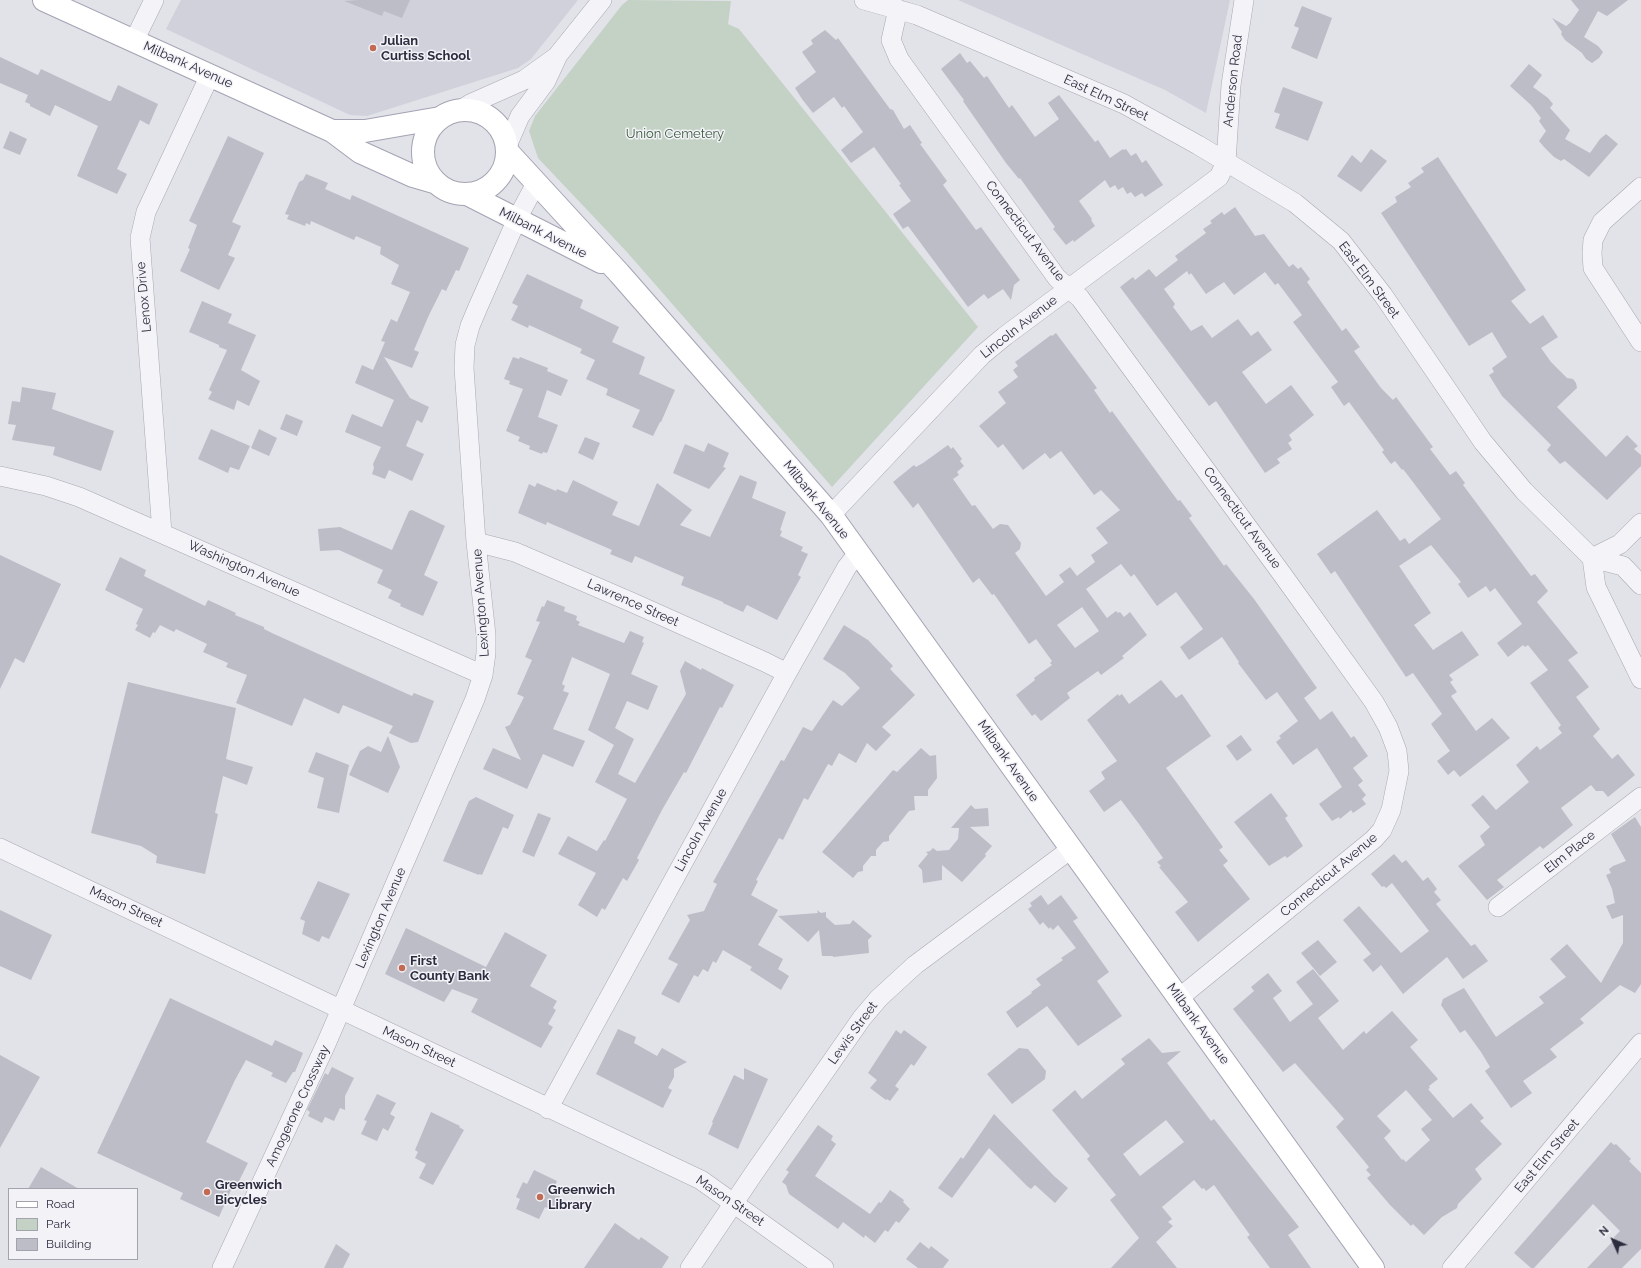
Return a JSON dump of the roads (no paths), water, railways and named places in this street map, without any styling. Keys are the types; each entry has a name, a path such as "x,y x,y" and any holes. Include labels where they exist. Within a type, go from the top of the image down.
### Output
{"main road":[{"name":"Milbank Avenue","path":"44,0 332,131 360,152 413,176 437,183"},
{"path":"462,109 476,110 493,120 500,128 507,148 506,164 498,178 489,187 477,193 467,194 447,190 437,183 429,174 423,159 423,148 426,136 432,125 449,113 462,109"},
{"name":"Milbank Avenue","path":"332,131 365,131 440,118"},
{"name":"Milbank Avenue","path":"507,148 534,182 619,273 831,515 1373,1268"},
{"name":"Milbank Avenue","path":"467,194 619,273"}],"street":[{"path":"134,41 154,0"},
{"path":"507,148 520,116 546,81 558,56 602,0"},
{"name":"East Elm Street","path":"864,0 917,15 1124,104 1295,203 1341,241 1383,295 1483,442 1524,491 1592,558"},
{"name":"Anderson Road","path":"1226,162 1231,85 1244,0"},
{"name":"Connecticut Avenue","path":"898,9 891,40 899,59 1057,278 1080,298 1374,702 1388,727 1397,751 1399,771 1391,810 1382,830 1374,839 1179,998"},
{"path":"462,109 524,80 558,56"},
{"name":"Lenox Drive","path":"162,533 140,238 146,212 210,75"},
{"name":"Lincoln Avenue","path":"831,515 982,355 1005,336 1219,177 1226,162"},
{"name":"Lexington Avenue","path":"341,1010 475,699 483,675 486,653 486,635 476,542 464,368 465,345 470,326 517,219 533,189 534,182"},
{"path":"1641,187 1602,222 1593,240 1592,253 1593,268 1641,342"},
{"name":"Washington Avenue","path":"0,476 46,486 79,497 483,675"},
{"path":"1592,558 1620,544 1641,523"},
{"name":"Lawrence Street","path":"476,542 515,552 631,602 787,673"},
{"name":"Lincoln Avenue","path":"548,1108 787,673 847,567 858,553"},
{"path":"1592,558 1623,566 1641,585"},
{"path":"1592,558 1596,587 1641,680"},
{"name":"Elm Place","path":"1498,907 1641,797"},
{"name":"Mason Street","path":"0,848 701,1180 734,1202 824,1268"},
{"name":"Lewis Street","path":"690,1268 862,1018 878,998 915,965 1071,849"},
{"name":"Amogerone Crossway","path":"222,1268 341,1010"},
{"name":"East Elm Street","path":"1452,1268 1641,1043"}],"place":[{"name":"Julian Curtiss School","path":"373,48"},
{"name":"First County Bank","path":"402,968"},
{"name":"Greenwich Bicycles","path":"207,1192"},
{"name":"Greenwich Library","path":"540,1197"}],"park label":[{"name":"Union Cemetery","path":"675,134"}]}
